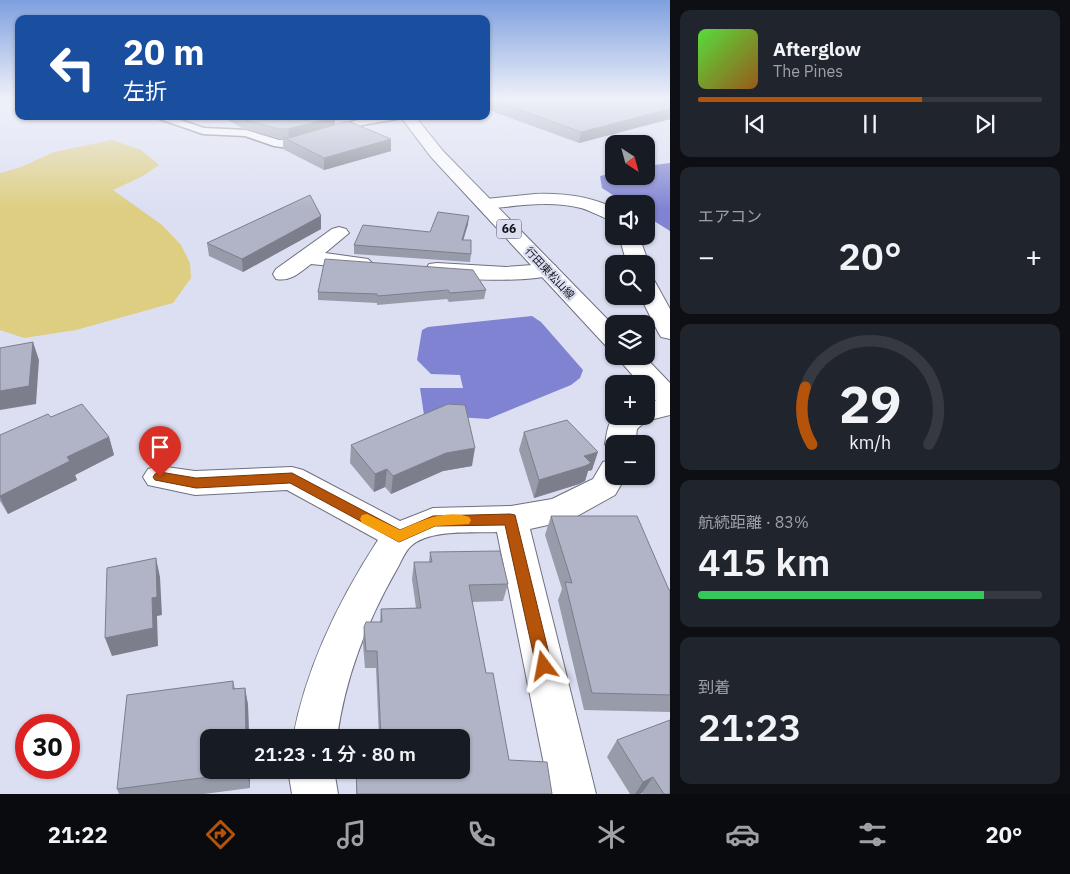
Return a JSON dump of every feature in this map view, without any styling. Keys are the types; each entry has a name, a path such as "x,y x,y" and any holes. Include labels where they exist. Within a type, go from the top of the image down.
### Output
{"street":[{"name":"行田東松山線","path":"422,135 437,154 605,331"},
{"path":"486,204 548,198 568,199 588,203 605,211"},
{"path":"284,274 339,233"},
{"path":"306,257 384,265"},
{"path":"413,268 506,273 547,270"},
{"path":"655,303 670,332"},
{"path":"638,365 670,399"},
{"path":"655,410 670,406"},
{"path":"160,477 196,483 292,478 399,536"},
{"path":"316,729 320,705 339,649 368,586 399,536 433,521 510,519 558,511 582,500 605,485"},
{"path":"510,519 573,794"},
{"path":"312,779 315,794"}],"lane":[{"path":"253,135 278,143 289,144 322,135"}],"shaded area":[{"path":"112,140 141,150 159,165 141,177 113,190 162,225 181,245 190,263 191,278 173,303 76,330 24,338 0,330 0,173 21,167 54,152"}],"water":[{"path":"670,163 670,231 655,222 655,195 613,195 602,188 600,176 605,175 605,185 655,185 655,165"},
{"path":"532,316 541,322 583,370 580,378 571,385 488,419 424,415 420,388 463,388 460,375 431,374 417,360 422,330 428,327"}],"building":[{"path":"299,135 382,135 391,139 324,158 283,137 289,138"},
{"path":"310,195 321,216 242,259 207,243"},
{"path":"438,212 469,216 462,240 471,240 471,254 354,245 363,225 430,232"},
{"path":"325,259 473,270 486,290 450,293 448,290 378,296 377,294 318,292"},
{"path":"33,342 29,386 0,391 0,348"},
{"path":"82,404 109,437 67,457 70,461 0,496 0,435 48,414 51,417"},
{"path":"448,404 465,405 475,448 446,453 393,476 387,469 375,474 351,445"},
{"path":"567,420 598,452 584,456 591,463 585,466 539,480 524,432"},
{"path":"551,516 637,516 670,590 670,695 592,693 565,582 572,583"},
{"path":"500,551 508,584 469,585 486,673 493,673 509,760 547,762 552,794 357,794 356,779 470,779 470,729 381,729 377,651 366,651 364,627 366,622 382,622 381,609 421,608 414,562 432,562 430,552"},
{"path":"156,558 157,597 152,598 153,628 105,638 107,568"},
{"path":"233,681 233,689 245,688 246,729 200,729 200,778 117,789 127,695"},
{"path":"670,720 670,794 664,794 653,777 643,782 617,740"}],"slow traffic":[{"path":"367,519 399,536 433,521 464,520"}],"route":[{"path":"160,477 196,483 292,478 399,536 433,521 510,519 544,666"}]}
